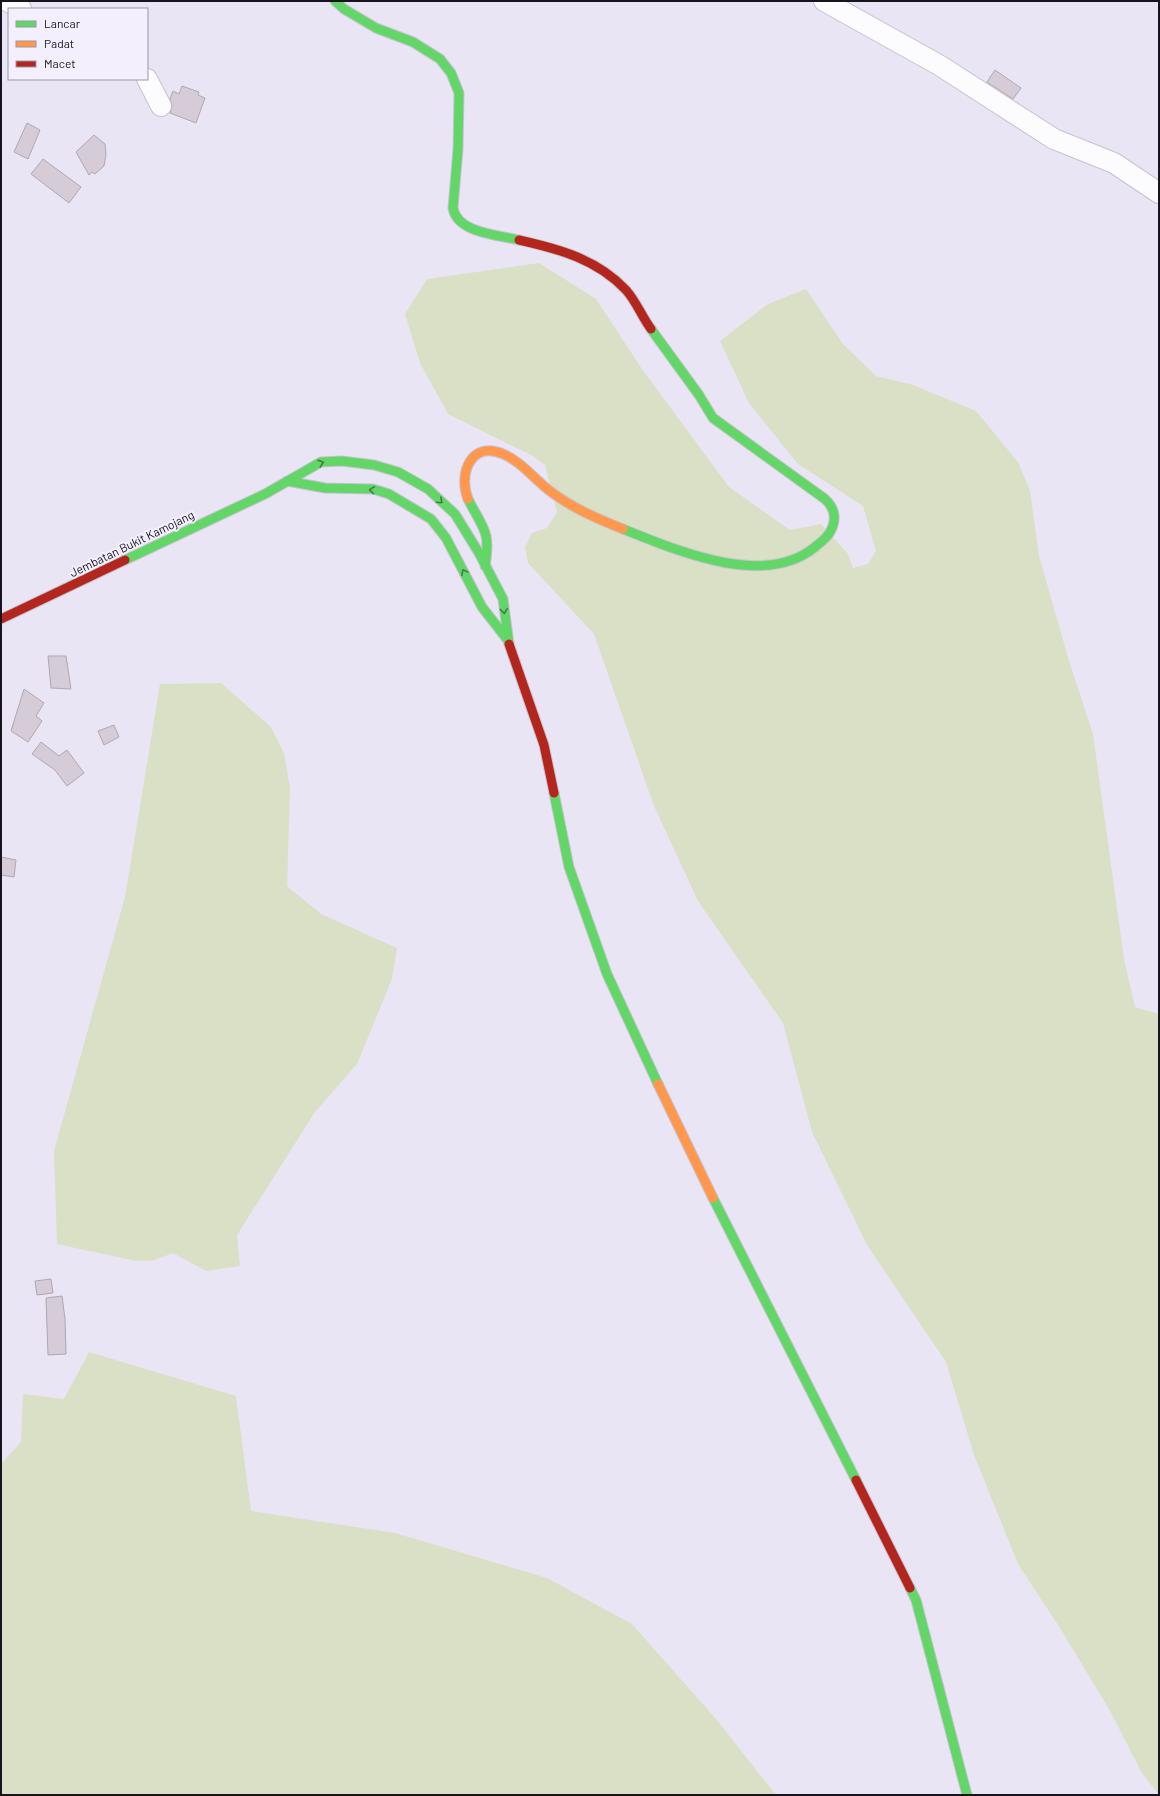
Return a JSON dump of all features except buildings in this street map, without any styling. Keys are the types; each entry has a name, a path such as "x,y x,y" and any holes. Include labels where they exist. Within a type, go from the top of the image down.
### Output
{"main road":[{"path":"335,1 344,9 376,28 413,42 440,59 451,73 459,93 458,149 454,216 459,222 472,229 559,249 605,270 627,291 645,321 672,360 700,395 713,418 825,499 833,509 834,520 830,534 820,546 796,559 767,566 730,564 685,553 591,516 551,493 510,458 495,451 485,451 472,458 464,469 464,479 467,498 486,530 489,544 485,566"},
{"name":"Jembatan Bukit Kamojang","path":"5,618 265,494 321,462 342,461 374,465 398,472 428,489 455,514 503,599 508,640"},
{"path":"287,481 325,488 373,489 389,494 431,518 446,538 482,607 508,640 544,745 569,867 607,974 683,1138 916,1600 967,1795"}],"street":[{"path":"7,1 19,8"},
{"path":"824,1 939,65 1054,139 1114,163 1159,193"},
{"path":"148,80 161,106"}],"green space":[{"path":"539,263 596,299 642,369 729,487 790,530 821,524 848,554 853,568 868,564 876,551 863,506 798,464 749,403 720,341 768,304 806,289 843,344 876,376 913,385 976,411 1018,462 1030,491 1039,556 1069,661 1093,734 1124,959 1135,1007 1159,1014 1159,1795 1142,1773 1109,1709 1060,1628 1018,1564 974,1455 946,1362 867,1245 812,1132 783,1023 698,901 654,806 594,634 528,563 525,547 532,533 547,528 557,512 545,465 533,456 448,414 420,363 405,314 427,279"},
{"path":"221,683 271,727 284,753 290,788 287,886 321,914 397,948 392,979 357,1064 315,1112 237,1235 240,1266 206,1271 173,1253 152,1261 136,1261 57,1244 54,1151 125,897 160,684"},
{"path":"89,1352 236,1396 251,1511 395,1533 547,1578 632,1624 716,1719 776,1795 1,1795 1,1464 21,1442 23,1394 64,1399"}],"traffic: fast":[{"path":"335,1 344,9 376,28 413,42 440,59 451,73 459,93 458,149 453,208 456,216 462,223 480,232 519,240"},
{"path":"623,529 668,547 720,562 746,565 771,565 794,559 815,547 824,540 834,523 833,510 825,499 713,418 699,395 651,329"},
{"path":"125,560 265,494 321,462 342,461 374,465 398,472 428,489 455,514 479,553 503,599 509,644"},
{"path":"287,481 325,488 373,489 389,494 431,519 446,538 482,607 507,639"},
{"path":"468,499 482,524 486,537 487,554 485,566"},
{"path":"554,793 569,867 607,974 658,1084"},
{"path":"713,1198 856,1480"},
{"path":"910,1588 916,1600 967,1795"}],"traffic: slow":[{"path":"468,499 465,489 466,470 475,455 492,451 503,454 516,461 544,486 567,503 623,529"},
{"path":"658,1084 713,1198"}],"traffic: jam":[{"path":"519,240 549,247 577,257 603,270 626,290 651,329"},
{"path":"1,619 125,560"},
{"path":"509,644 544,745 554,793"},
{"path":"856,1480 910,1588"}]}
